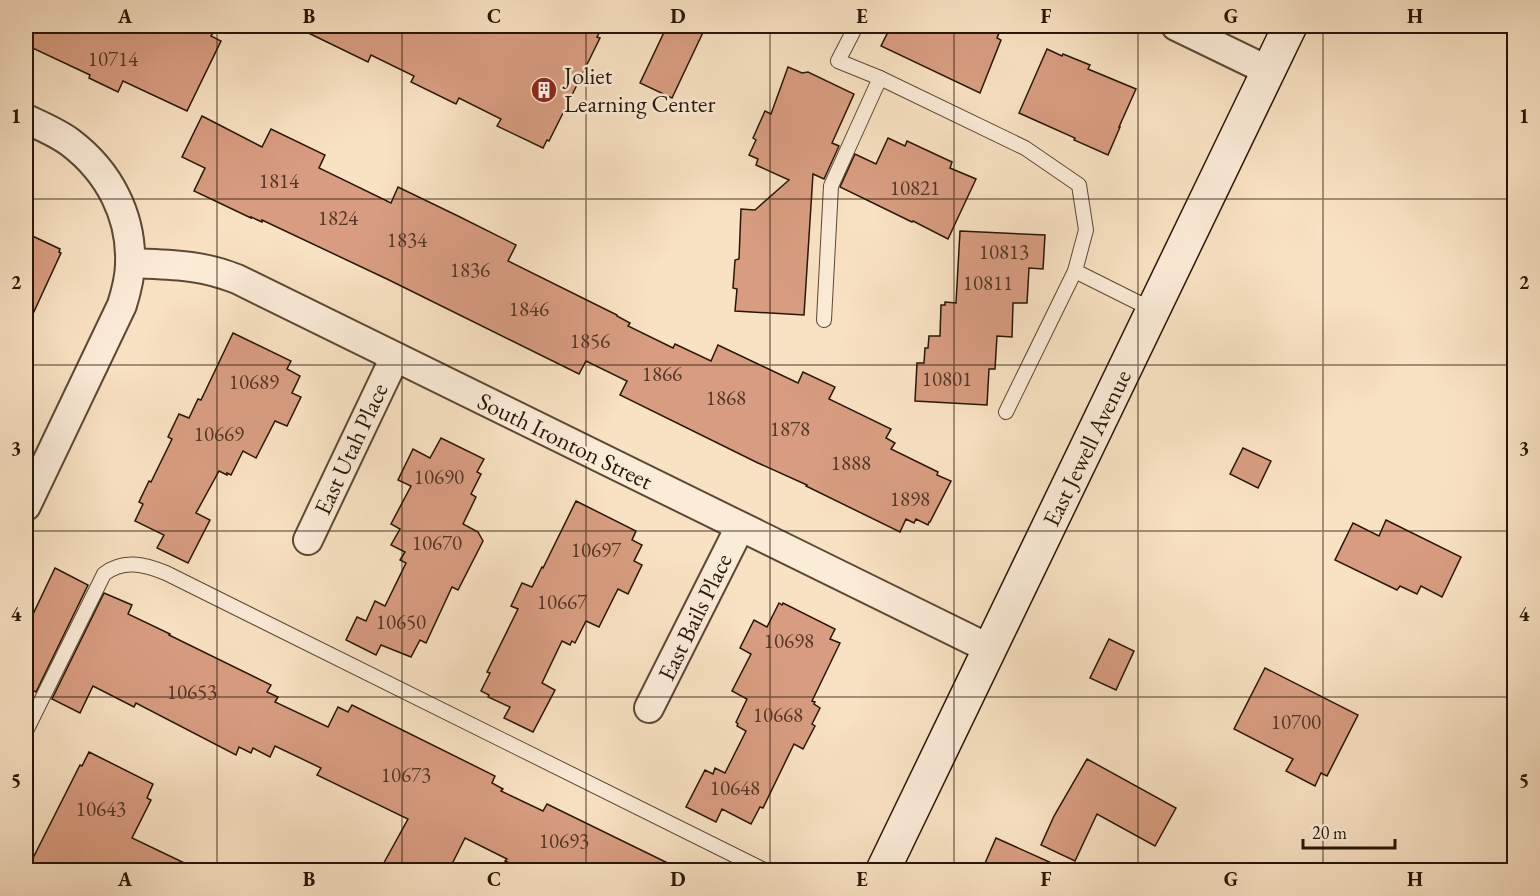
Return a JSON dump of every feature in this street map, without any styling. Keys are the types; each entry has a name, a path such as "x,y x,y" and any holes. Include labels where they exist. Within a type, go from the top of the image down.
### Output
{"street":[{"path":"1176,26 1269,71"},
{"name":"East Jewell Avenue","path":"883,870 1290,26"},
{"path":"26,119 70,142 98,167 117,198 129,233 130,263 122,305 26,506"},
{"name":"South Ironton Street","path":"130,263 189,266 222,273 237,279 990,650"},
{"name":"East Utah Place","path":"308,540 395,357"},
{"name":"East Bails Place","path":"649,708 740,527"}],"lane":[{"path":"856,26 838,60 1025,148 1079,185 1086,230 1075,272 1006,412"},
{"path":"824,321 831,186 880,78"},
{"path":"1075,272 1153,310"},
{"path":"26,731 104,574 122,565 144,566 166,573 764,870"}],"building":[{"path":"35,26 217,26 211,36 221,41 187,111 123,81 118,92 89,78 90,75 26,45"},
{"path":"294,26 603,26 597,37 600,38 571,97 549,141 547,140 543,148 497,126 501,119 459,98 456,104 411,82 414,76 371,55 368,62"},
{"path":"667,26 706,26 672,98 640,83"},
{"path":"891,26 1002,26 997,38 1001,40 980,93 881,46"},
{"path":"1047,49 1090,65 1088,69 1136,89 1108,155 1019,113"},
{"path":"788,67 802,73 808,72 854,94 832,143 839,146 824,179 813,174 804,315 735,311 737,289 733,288 735,260 739,259 741,209 755,210 789,180 756,165 758,159 749,155 756,140 753,138 765,111 771,114"},
{"path":"202,116 262,147 271,129 325,155 319,168 391,203 398,187 458,216 516,245 508,261 617,315 630,323 628,326 673,348 675,344 711,361 718,345 798,383 803,372 835,387 829,399 891,429 886,438 895,443 891,449 938,472 937,475 951,481 930,522 928,525 916,519 914,523 906,519 900,532 620,395 627,381 586,361 579,374 389,280 262,220 262,222 251,218 194,191 205,168 182,157"},
{"path":"888,138 905,146 907,141 952,162 950,168 976,179 948,239 840,187 855,154 876,164"},
{"path":"960,231 1045,235 1043,269 1029,268 1027,303 1013,303 1012,337 997,336 995,369 989,369 987,405 915,401 917,363 924,363 929,336 940,336 941,305 945,305 945,302 956,303"},
{"path":"26,233 60,249 61,253 26,329"},
{"path":"233,333 291,361 287,369 300,376 292,393 301,397 287,426 275,421 256,458 243,451 231,475 219,471 196,513 210,520 188,563 157,548 164,535 135,521 143,504 139,502 172,439 168,437 179,414 189,418 198,399 201,400"},
{"path":"441,438 484,459 477,472 481,474 471,494 476,497 463,524 478,532 483,541 458,590 452,587 426,643 420,640 411,657 381,645 376,655 346,640 357,617 366,621 375,601 385,606 406,563 400,560 405,552 391,545 400,529 391,524 411,486 398,480 413,449 430,458"},
{"path":"1243,448 1271,461 1258,488 1230,474"},
{"path":"576,501 636,531 632,540 642,545 634,561 642,565 628,594 618,589 599,627 586,621 575,643 572,641 570,645 562,641 542,683 555,690 533,732 504,718 510,707 488,697 489,695 481,691 490,673 487,672 518,609 511,606 522,583 532,587"},
{"path":"1386,520 1461,557 1442,597 1421,586 1417,594 1400,586 1397,590 1335,560 1353,523 1379,536"},
{"path":"55,568 88,585 36,692 26,687 26,629"},
{"path":"104,593 132,605 128,614 271,685 267,692 278,697 275,702 328,727 338,707 348,712 352,705 495,776 492,783 503,789 501,791 543,811 547,804 682,870 524,870 465,838 449,870 380,870 408,819 317,775 321,768 275,746 270,757 253,748 251,753 239,747 236,755 136,703 134,707 93,686 80,713 52,699"},
{"path":"779,603 835,629 830,639 840,643 812,701 820,708 812,724 815,726 803,749 794,744 763,808 760,807 751,824 722,809 716,822 686,807 705,770 713,774 715,768 725,773 746,731 737,726 736,722 747,699 732,691 751,654 740,648 754,620 767,627"},
{"path":"1109,639 1134,651 1116,690 1090,678"},
{"path":"1265,668 1358,715 1327,776 1321,773 1315,786 1286,771 1293,759 1234,729"},
{"path":"89,752 153,784 147,798 151,800 132,838 199,870 27,870 80,765 82,766"},
{"path":"1087,759 1176,808 1155,846 1097,814 1075,861 1041,845 1054,816"},
{"path":"996,838 1067,870 982,870"}],"place":[{"name":"Joliet Learning Center","path":"544,90"}]}
